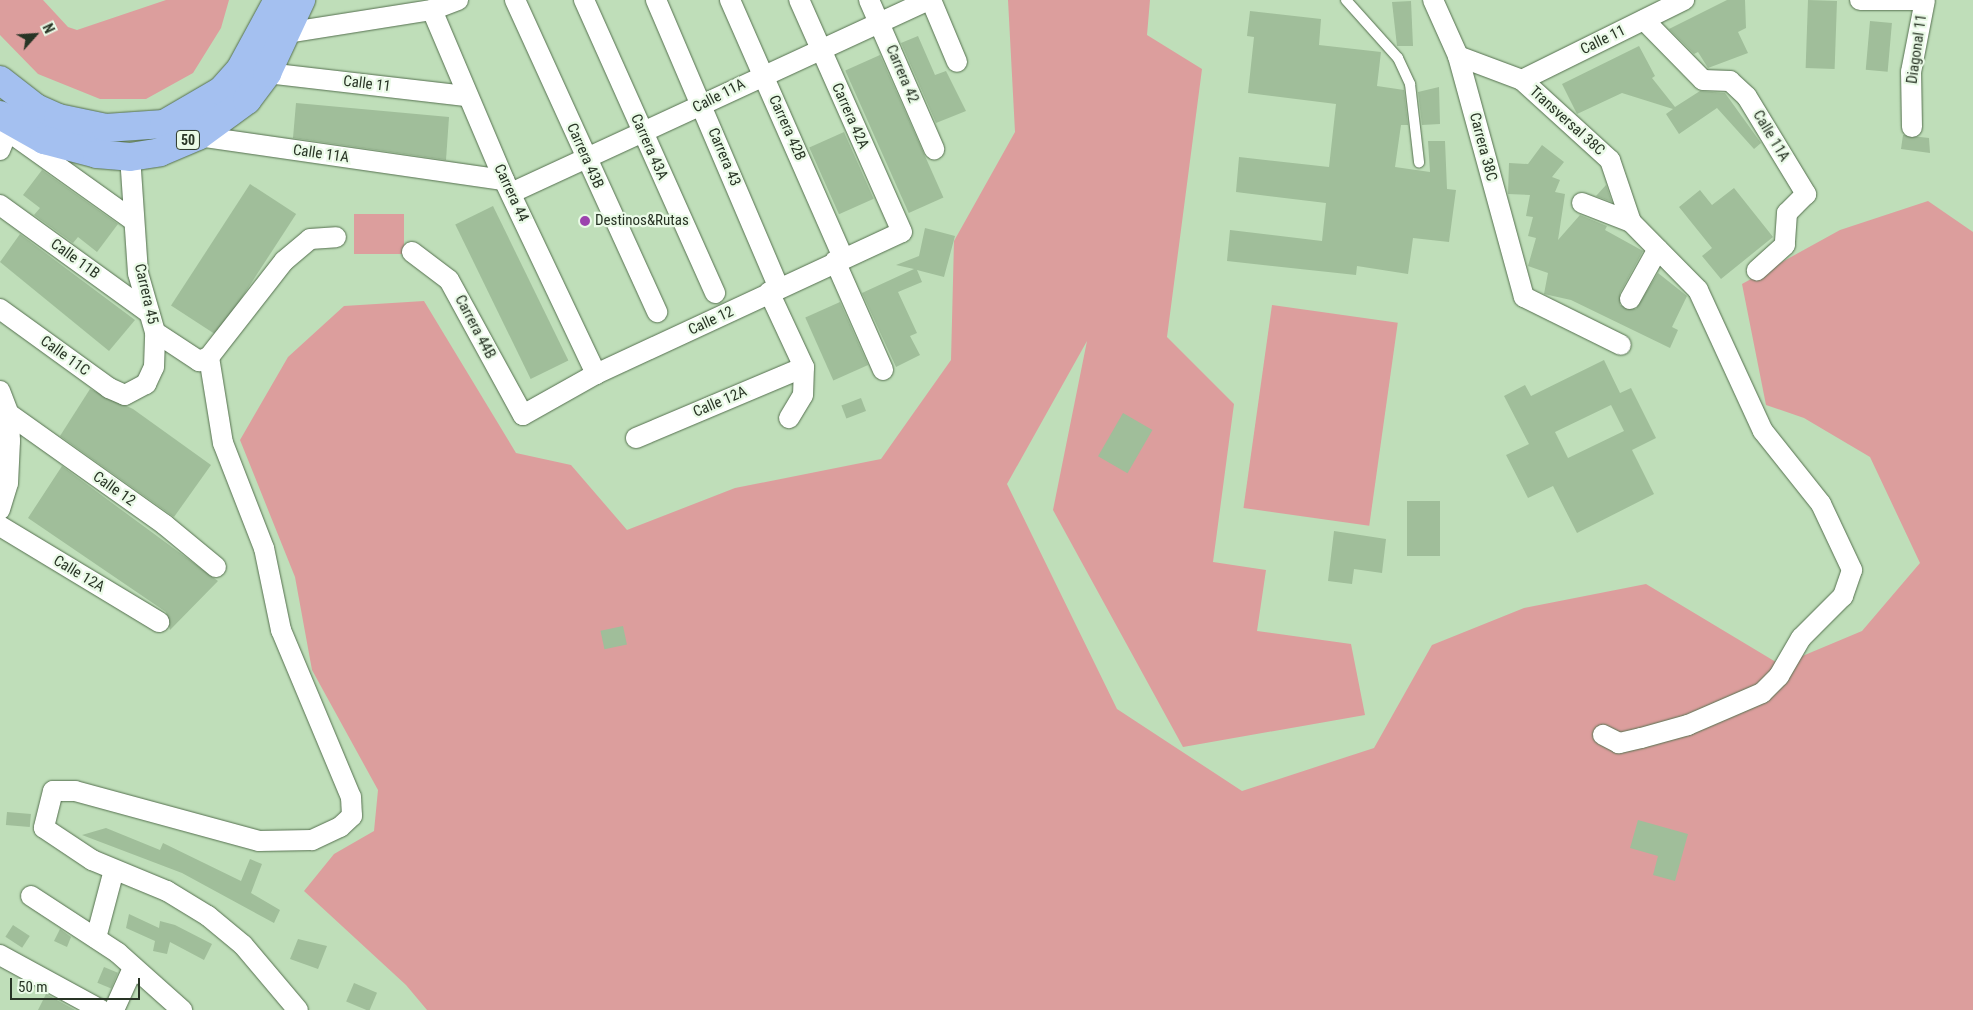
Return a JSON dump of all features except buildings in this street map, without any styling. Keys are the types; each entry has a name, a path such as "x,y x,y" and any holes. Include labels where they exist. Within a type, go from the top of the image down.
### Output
{"highway":[{"name":"50","path":"0,80 36,108 58,118 106,128 164,124 221,91 245,62 278,0"},
{"name":"50","path":"6,124 66,146 130,157 160,152 198,136 226,119 267,72 301,0"}],"street":[{"path":"286,33 432,10 458,0"},
{"name":"Carrera 43B","path":"516,0 656,312"},
{"name":"Carrera 43A","path":"584,0 715,293"},
{"name":"Carrera 43","path":"656,0 703,105 804,367"},
{"name":"Carrera 42B","path":"730,0 839,259 883,370"},
{"name":"Carrera 42A","path":"799,0 902,232"},
{"name":"Carrera 42","path":"870,0 934,148"},
{"name":"Calle 11A","path":"198,136 507,186 587,160 703,105 762,74 929,0 957,62"},
{"name":"Carrera 38C","path":"1432,0 1458,56 1524,297 1621,345"},
{"name":"Calle 11","path":"1522,80 1684,0"},
{"path":"1860,0 1913,0"},
{"name":"Diagonal 11","path":"1912,127 1911,72 1925,0"},
{"name":"Carrera 44","path":"432,10 466,96 596,374"},
{"name":"Calle 11A","path":"1644,20 1703,80 1730,81 1747,97 1806,194 1787,213 1785,246 1757,270"},
{"name":"Transversal 38C","path":"1458,56 1522,80 1610,160 1631,222 1698,290 1763,431 1821,504 1852,570 1843,596 1801,638 1779,676 1762,693 1688,724 1641,738 1619,743 1603,736"},
{"name":"Calle 11","path":"267,72 466,96"},
{"path":"0,150 6,124 134,221"},
{"name":"Carrera 45","path":"130,157 138,273 155,332 154,367 146,384 134,394"},
{"path":"1582,203 1631,222"},
{"name":"Calle 11B","path":"0,205 149,313"},
{"name":"Calle 12","path":"523,415 596,374 839,259 902,232"},
{"path":"155,332 199,361 209,357 284,261 310,239 336,237"},
{"path":"1630,300 1658,249"},
{"name":"Carrera 44B","path":"412,252 450,280 523,415"},
{"name":"Calle 11C","path":"0,309 109,388 134,394"},
{"path":"209,357 223,442 264,548 281,630 351,797 352,816 334,831 312,840 258,841 75,791 53,791 44,828 114,870 168,890 208,916 244,945 298,1010"},
{"path":"789,418 803,395 804,367"},
{"name":"Calle 12A","path":"636,438 804,367"},
{"path":"0,391 9,414 8,484 0,510"},
{"name":"Calle 12","path":"9,414 165,525 216,567"},
{"name":"Calle 12A","path":"0,526 159,622"},
{"path":"96,938 114,870"},
{"path":"30,896 96,938 182,1010"},
{"path":"0,955 101,1010"},
{"path":"114,1010 133,968"}],"lane":[{"path":"1346,0 1398,58 1410,84 1419,162"}],"shaded area":[{"path":"0,0 43,0 68,27 77,30 166,0 229,0 221,28 193,73 146,99 100,99 38,74 0,35"},
{"path":"1008,0 1150,0 1147,35 1202,69 1167,337 1234,404 1213,562 1266,570 1257,631 1351,644 1365,715 1183,747 1053,510 1087,341 1007,484 1117,709 1242,791 1374,748 1432,645 1524,608 1646,584 1781,665 1862,631 1920,563 1870,457 1804,418 1766,405 1742,284 1840,230 1928,201 1973,232 1973,1010 427,1010 406,985 304,891 334,854 374,831 378,790 312,670 295,577 240,440 288,357 344,306 424,301 516,453 571,465 627,530 735,488 881,459 951,360 954,241 1015,132"},
{"path":"354,214 404,214 404,254 354,254"},
{"path":"1272,305 1398,323 1369,526 1243,508"}],"place":[{"name":"Destinos&Rutas","path":"585,221"}]}
